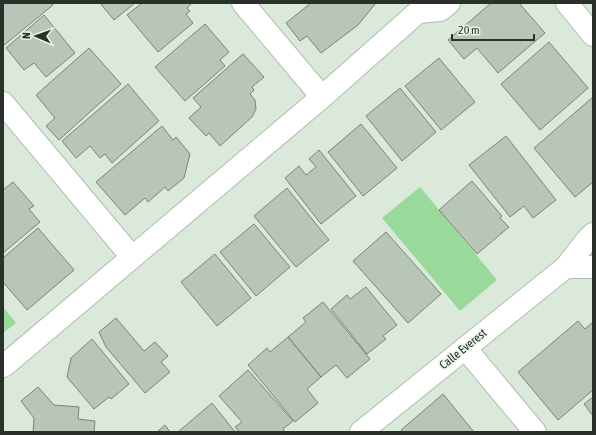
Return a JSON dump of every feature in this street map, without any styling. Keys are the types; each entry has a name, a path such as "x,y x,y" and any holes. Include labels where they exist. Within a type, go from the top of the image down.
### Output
{"street":[{"path":"243,3 322,97"},
{"path":"3,366 322,97 420,8 440,10 449,3"},
{"path":"567,3 593,35"},
{"path":"3,103 132,257"},
{"name":"Calle Everest","path":"361,432 566,267 593,234"},
{"path":"566,267 593,267"},
{"path":"465,348 535,432"}],"green space":[{"path":"420,187 497,280 460,311 382,218"},
{"path":"3,307 16,323 3,333"}],"building":[{"path":"3,3 52,3 53,5 3,46"},
{"path":"100,3 135,3 114,20"},
{"path":"142,3 192,3 187,8 190,11 186,14 193,23 158,52 127,15"},
{"path":"311,3 376,3 358,25 321,53 307,36 300,41 286,23"},
{"path":"491,3 519,3 545,33 498,73 477,48 464,59 448,40"},
{"path":"44,15 75,53 46,77 34,63 24,70 6,48"},
{"path":"205,24 229,52 220,60 225,66 185,101 155,67"},
{"path":"549,42 588,88 540,130 501,84"},
{"path":"89,48 121,84 59,140 46,126 55,118 36,95"},
{"path":"243,54 264,77 252,87 254,90 250,94 255,100 256,109 252,117 220,146 209,133 206,136 189,118 201,107 193,98"},
{"path":"439,58 475,102 441,130 405,86"},
{"path":"128,84 159,121 112,163 105,154 100,158 90,146 76,158 62,141"},
{"path":"400,88 436,132 402,161 366,116"},
{"path":"593,97 593,182 575,197 534,148"},
{"path":"361,124 397,168 363,196 328,152"},
{"path":"162,126 173,140 176,137 190,154 184,178 168,191 165,187 148,202 145,198 125,215 96,182"},
{"path":"506,136 556,200 533,218 524,206 510,217 469,165"},
{"path":"319,150 356,196 321,224 285,178 299,166 306,175 316,167 309,159"},
{"path":"472,181 502,216 500,218 509,227 477,254 439,210"},
{"path":"13,182 34,206 29,209 40,222 3,253 3,190"},
{"path":"287,188 329,240 296,267 254,216"},
{"path":"254,224 290,267 256,296 220,252"},
{"path":"38,228 74,270 27,310 3,282 3,258"},
{"path":"386,232 441,294 408,323 353,261"},
{"path":"215,254 251,298 217,326 181,282"},
{"path":"366,287 397,325 383,336 386,339 367,354 331,309 347,295 350,299"},
{"path":"323,302 370,359 347,378 336,365 321,377 288,337 306,322 303,318"},
{"path":"116,318 144,351 155,342 168,356 161,362 170,372 145,393 106,347 99,332"},
{"path":"578,321 585,329 593,322 593,390 558,420 518,372"},
{"path":"288,337 321,377 307,389 318,403 295,422 248,365 267,348 270,352"},
{"path":"92,339 129,384 111,399 109,397 94,409 67,377 71,358"},
{"path":"248,370 293,421 283,429 285,432 239,432 235,427 242,422 219,396"},
{"path":"38,387 54,405 79,407 78,419 95,421 94,432 33,432 34,418 21,401"},
{"path":"443,394 474,432 402,432 401,430"},
{"path":"593,397 593,416 584,404"},
{"path":"212,403 235,432 178,432"},
{"path":"165,425 170,432 157,432"}]}
